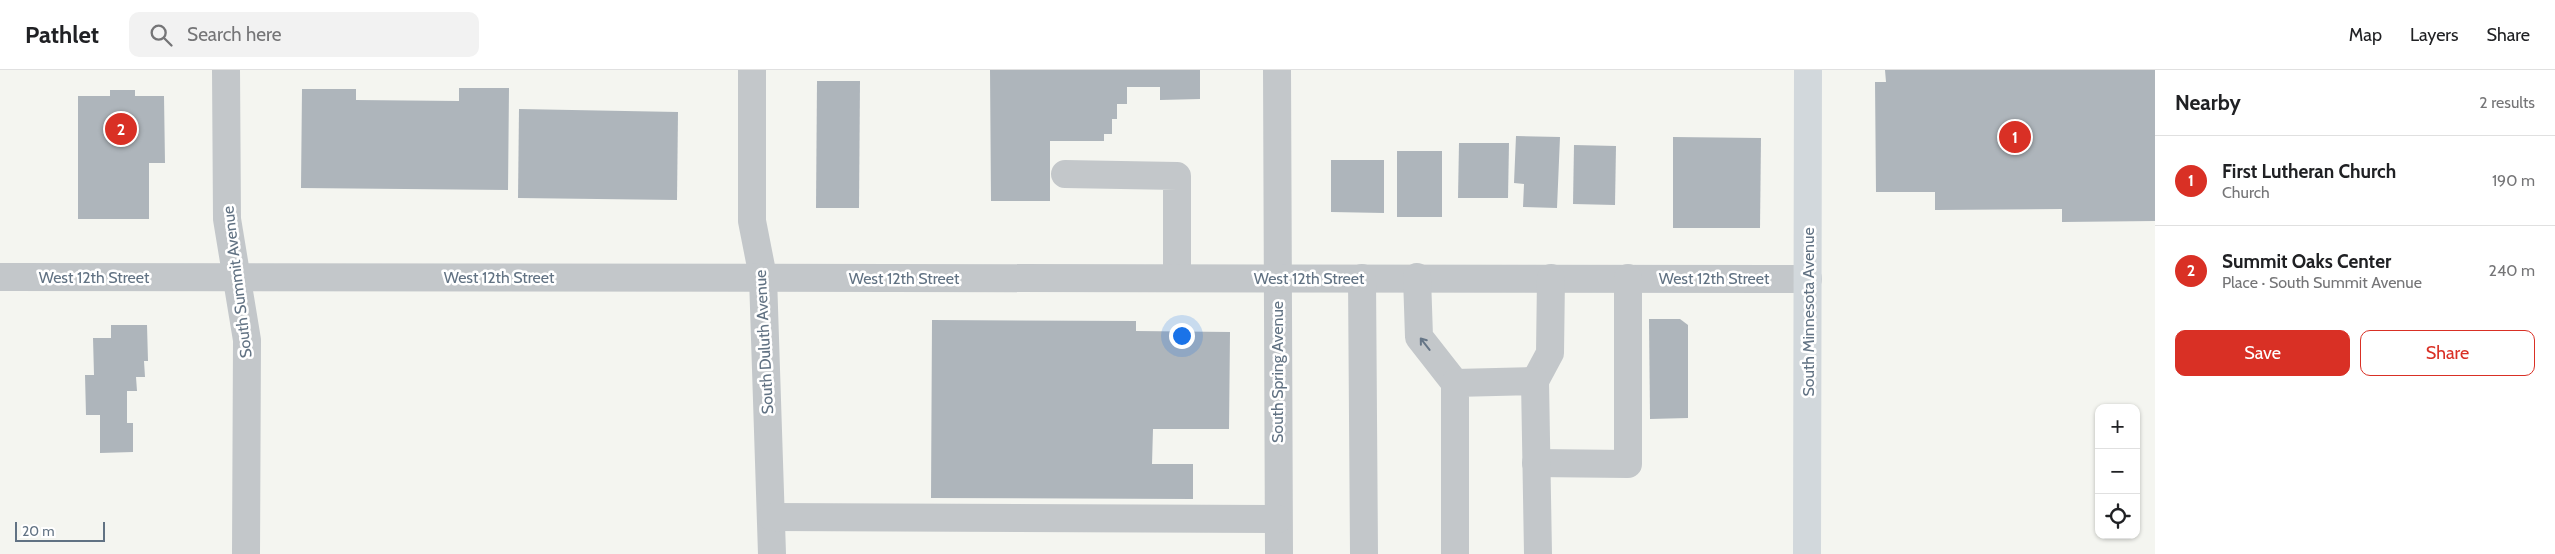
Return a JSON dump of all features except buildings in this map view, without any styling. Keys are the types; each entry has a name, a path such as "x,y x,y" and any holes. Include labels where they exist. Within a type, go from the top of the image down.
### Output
{"main road":[{"name":"South Minnesota Avenue","path":"1807,554 1808,70"}],"street":[{"name":"South Summit Avenue","path":"226,70 226,219 247,340 246,554"},
{"name":"South Duluth Avenue","path":"752,70 752,221 764,277 772,554"},
{"name":"South Spring Avenue","path":"1277,70 1278,554"},
{"path":"1065,174 1177,176 1177,278"},
{"name":"West 12th Street","path":"0,277 1417,277 1808,279"},
{"path":"1417,277 1419,337 1455,383 1455,554"},
{"path":"1362,278 1364,554"},
{"path":"1538,554 1535,381 1550,353 1552,278"},
{"path":"1536,463 1628,464 1628,278"},
{"path":"1455,383 1535,381"},
{"path":"772,516 1278,518"}],"place":[{"name":"Summit Oaks Center","path":"121,129"},
{"name":"First Lutheran Church","path":"2015,137"}]}
